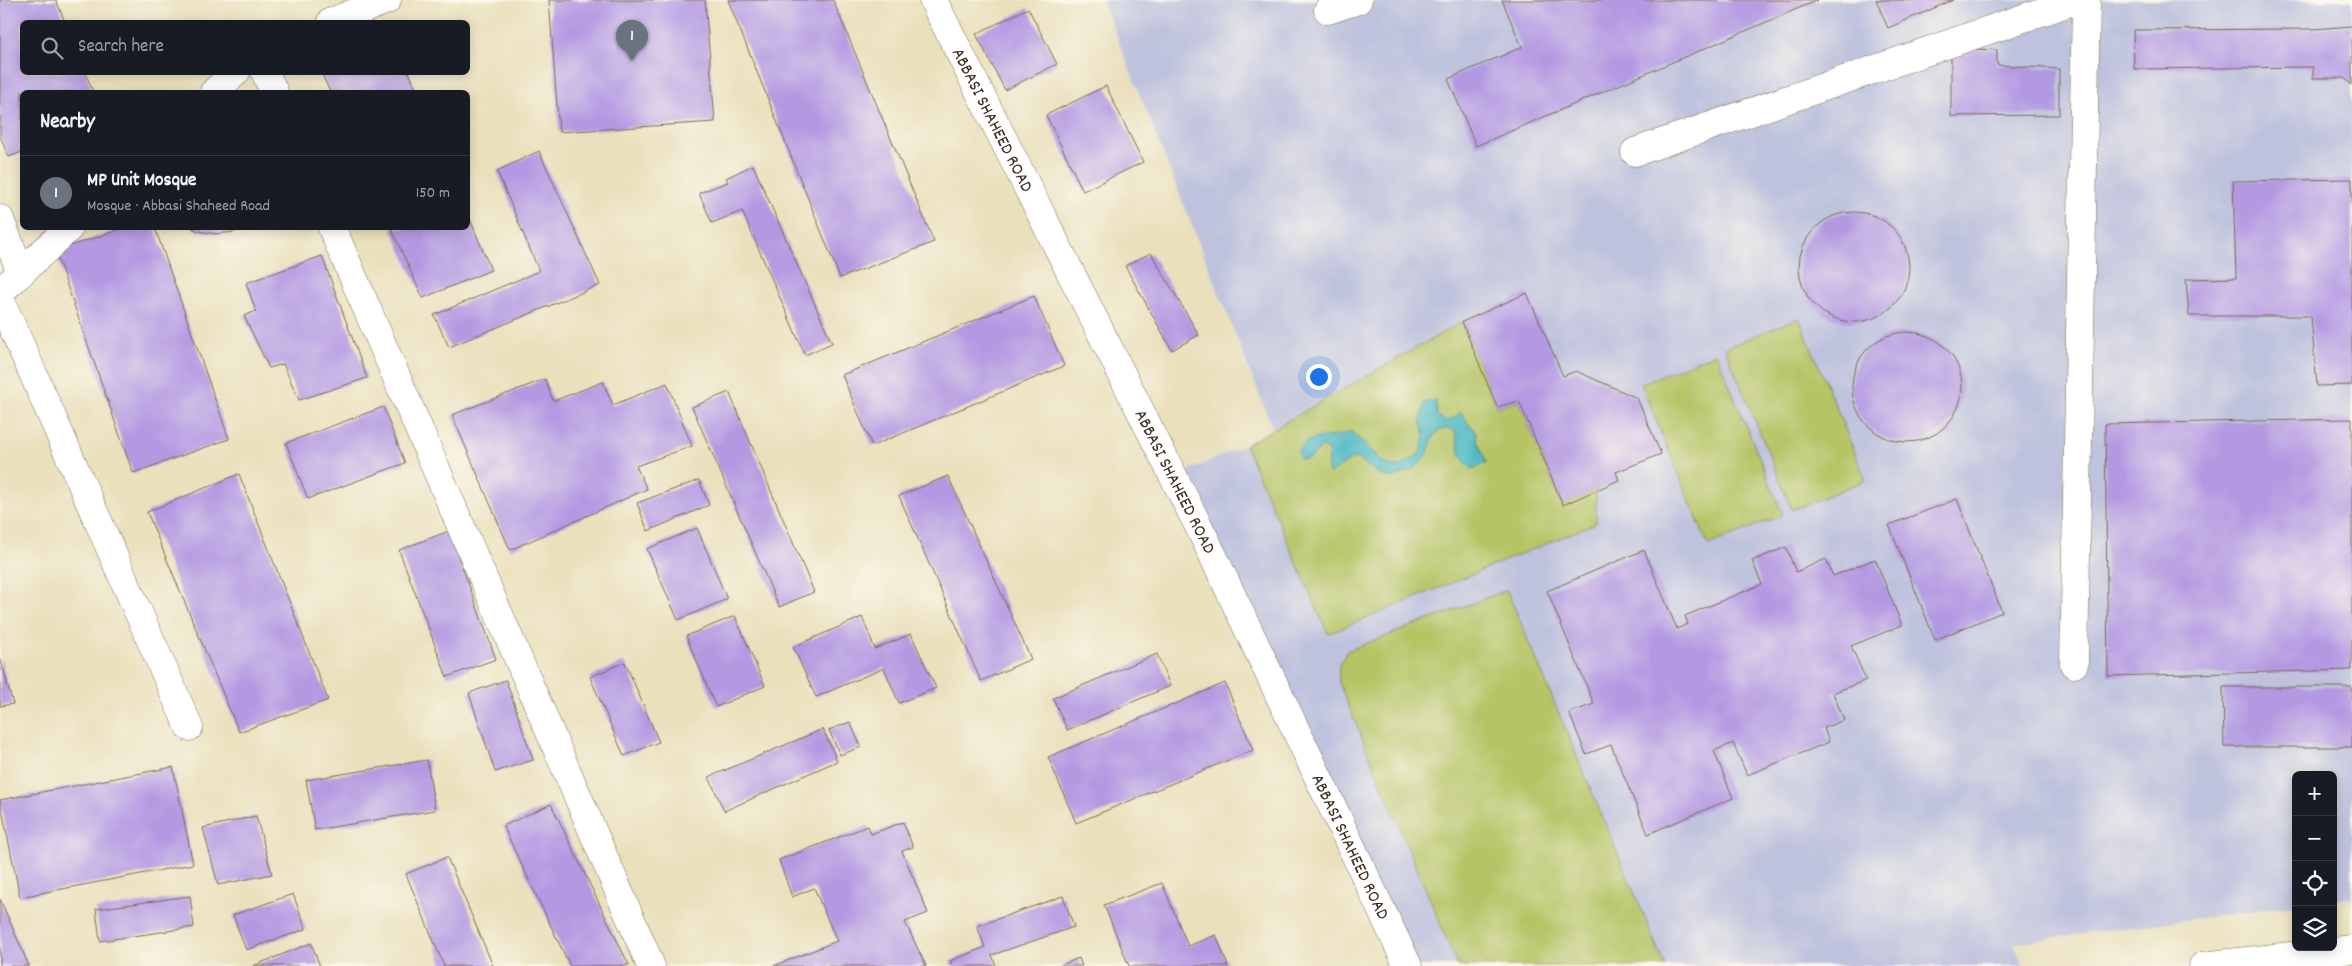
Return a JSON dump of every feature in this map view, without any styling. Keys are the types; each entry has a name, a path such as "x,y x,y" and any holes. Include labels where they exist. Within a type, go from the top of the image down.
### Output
{"street":[{"path":"337,20 387,0"},
{"name":"ABBASI SHAHEED ROAD","path":"933,0 1206,541 1408,966"},
{"path":"1328,10 1358,0"},
{"path":"1635,152 2076,0"},
{"path":"2074,664 2086,0"},
{"path":"216,90 233,75"},
{"path":"266,75 273,90"},
{"path":"0,219 21,273"},
{"path":"0,292 67,230"},
{"path":"333,230 651,966"},
{"path":"0,299 189,727"},
{"path":"2203,966 2352,949"}],"shaded area":[{"path":"1102,0 2352,0 2352,898 2337,900 2337,771 2292,771 2292,906 2014,943 2024,966 1408,966 1174,477 1245,445 1273,429"}],"green space":[{"path":"1799,318 1866,480 1792,510 1725,348"},
{"path":"1462,322 1497,407 1519,401 1562,505 1596,490 1596,523 1328,634 1245,445"},
{"path":"1716,353 1783,515 1708,545 1641,384"},
{"path":"1507,590 1665,966 1458,966 1339,683 1339,665 1347,651"}],"water":[{"path":"1436,400 1437,415 1445,421 1456,417 1461,411 1468,423 1476,431 1477,440 1486,463 1472,469 1466,463 1460,454 1458,440 1453,429 1445,429 1435,434 1422,462 1408,472 1392,477 1381,476 1358,459 1353,458 1330,474 1327,470 1328,450 1322,447 1310,458 1300,459 1298,452 1309,441 1351,431 1384,463 1394,467 1400,466 1415,458 1421,451 1425,436 1421,420 1424,403"}],"building":[{"path":"0,0 56,0 64,20 20,20 20,75 86,75 92,90 20,90 20,153 9,157 0,136"},
{"path":"549,0 705,0 715,122 559,132"},
{"path":"728,0 833,0 934,242 840,278"},
{"path":"1502,0 1818,0 1476,146 1448,79 1522,47"},
{"path":"1876,0 1953,0 1888,28"},
{"path":"1028,8 1057,64 1005,90 976,34"},
{"path":"2352,26 2352,85 2344,78 2313,78 2313,67 2134,69 2133,30 2313,29"},
{"path":"1951,48 1997,50 1997,65 2059,69 2059,115 1951,116"},
{"path":"322,75 410,75 416,90 329,90"},
{"path":"1106,86 1143,162 1083,191 1046,115"},
{"path":"539,151 600,285 449,347 434,315 539,271 497,171"},
{"path":"753,165 832,343 805,355 742,211 712,223 699,193 728,182 726,178"},
{"path":"2352,179 2352,385 2317,386 2311,316 2189,316 2186,279 2236,278 2233,181"},
{"path":"1854,212 1875,216 1893,228 1905,246 1909,267 1905,288 1893,306 1875,318 1854,322 1833,318 1815,306 1803,288 1799,267 1803,246 1815,228 1833,216"},
{"path":"470,219 491,270 423,298 392,230 470,230"},
{"path":"118,230 156,230 229,439 133,473 55,251"},
{"path":"196,230 238,230 216,234"},
{"path":"1151,253 1199,335 1172,350 1125,266"},
{"path":"322,256 367,378 299,400 283,364 269,368 244,316 256,311 246,283"},
{"path":"1527,293 1563,376 1576,371 1637,398 1661,454 1616,472 1619,480 1563,505 1519,401 1497,407 1462,322"},
{"path":"1034,296 1064,366 872,446 842,375"},
{"path":"1907,332 1928,336 1946,348 1958,366 1962,387 1958,408 1946,426 1928,438 1907,442 1886,438 1868,426 1856,408 1852,387 1856,366 1868,348 1886,336"},
{"path":"545,379 553,401 603,382 613,405 667,383 692,446 636,466 647,489 510,550 452,415"},
{"path":"729,392 814,592 779,607 692,407"},
{"path":"383,407 405,463 308,499 286,443"},
{"path":"2352,419 2352,670 2108,676 2105,424"},
{"path":"239,474 328,700 239,732 147,512"},
{"path":"948,476 1031,659 981,681 899,496"},
{"path":"699,480 709,505 648,531 637,503"},
{"path":"1957,499 2002,612 1935,640 1889,525"},
{"path":"697,528 727,599 678,620 647,549"},
{"path":"449,531 496,659 447,677 399,550"},
{"path":"1786,547 1796,572 1826,559 1833,576 1875,559 1902,625 1851,646 1866,680 1833,693 1844,720 1824,728 1829,742 1747,775 1733,743 1714,751 1733,798 1648,834 1611,745 1586,754 1569,713 1594,704 1547,591 1644,550 1677,629 1688,624 1685,616 1762,584 1752,561"},
{"path":"735,616 765,686 716,707 686,636"},
{"path":"862,617 875,649 911,634 936,688 899,703 884,668 816,697 793,647"},
{"path":"1157,654 1170,686 1067,730 1053,698"},
{"path":"0,657 13,704 0,706"},
{"path":"625,662 659,742 624,756 590,677"},
{"path":"506,680 533,760 495,772 469,693"},
{"path":"1225,683 1253,750 1076,823 1048,757"},
{"path":"2223,687 2352,687 2352,747 2224,747"},
{"path":"850,722 861,747 840,755 829,730"},
{"path":"823,729 837,761 724,811 709,777"},
{"path":"427,760 435,810 315,830 306,780"},
{"path":"173,767 193,864 20,897 0,800"},
{"path":"551,804 629,965 570,966 503,826"},
{"path":"256,816 272,874 218,885 203,828"},
{"path":"903,822 913,847 902,851 928,913 905,922 926,966 774,966 837,941 814,888 792,897 779,860 868,826 871,834"},
{"path":"447,857 493,966 444,966 406,874"},
{"path":"1162,883 1188,946 1216,935 1228,966 1129,966 1104,905"},
{"path":"293,894 306,929 246,950 233,915"},
{"path":"190,896 194,927 100,941 96,909"},
{"path":"1063,896 1074,927 992,955 996,966 952,966 950,961 985,947 977,926"},
{"path":"0,899 29,966 0,966"},
{"path":"311,943 320,966 253,966"},
{"path":"1079,958 1082,966 1059,966"}],"place":[{"name":"MP Unit Mosque","path":"632,61"}]}
